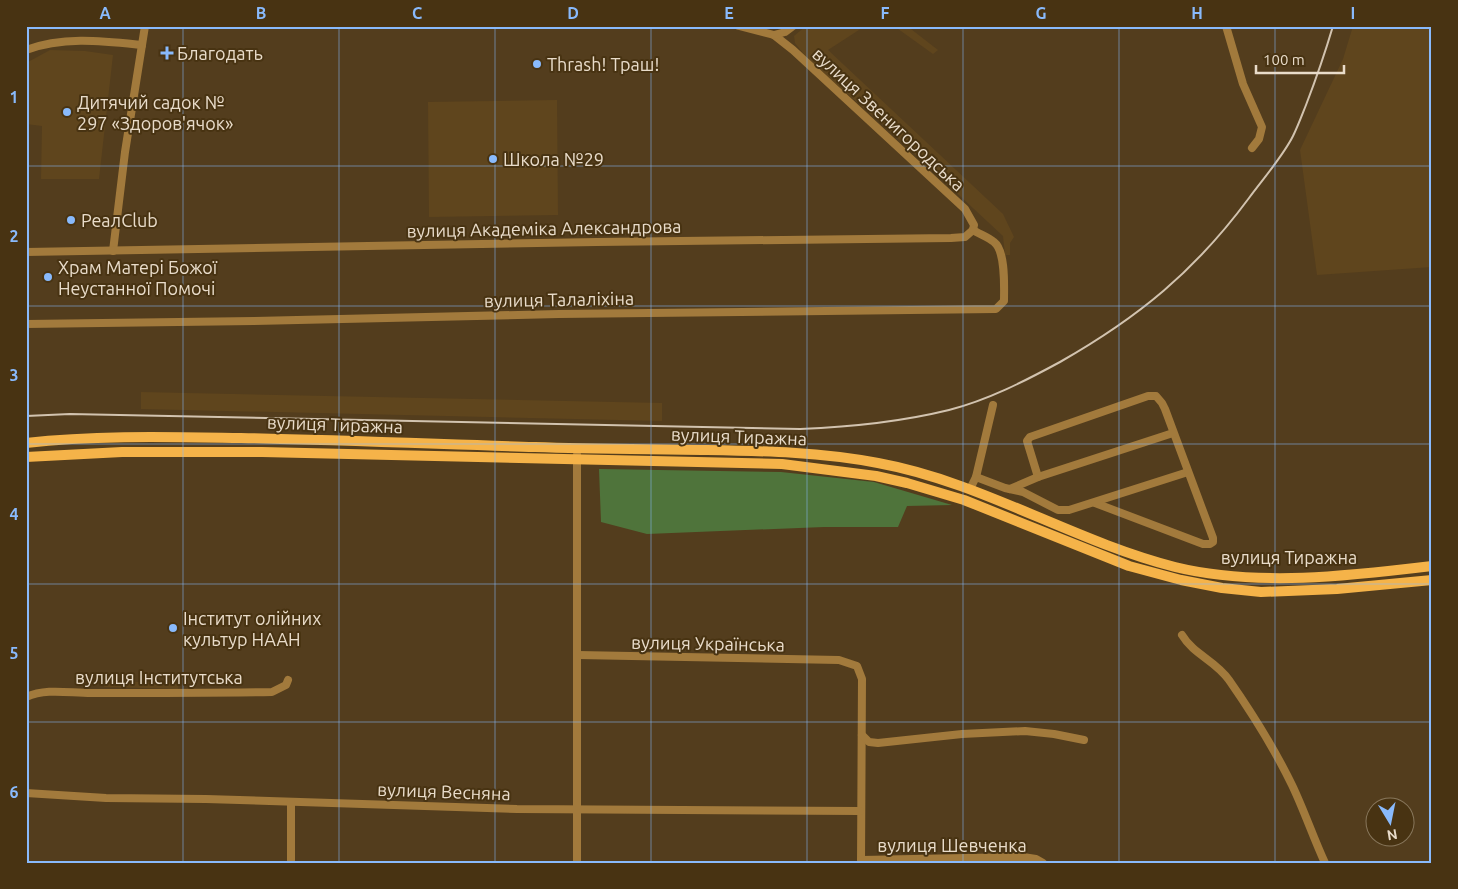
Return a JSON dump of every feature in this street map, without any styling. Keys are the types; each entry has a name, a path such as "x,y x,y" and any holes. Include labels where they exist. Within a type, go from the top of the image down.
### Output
{"main road":[{"name":"вулиця Тиражна","path":"26,443 191,437 781,452 830,455 911,470 970,488 1134,554 1177,567 1226,576 1336,576 1432,566"},
{"name":"вулиця Тиражна","path":"26,457 122,452 262,452 782,464 876,476 907,483 964,500 1129,566 1181,580 1222,588 1261,592 1336,589 1432,580"},
{"path":"964,500 970,488"}],"street":[{"path":"113,251 125,152 145,26"},
{"name":"вулиця Звенигородська","path":"739,26 774,35 793,50 965,210 974,225 972,230"},
{"path":"774,35 785,32 793,26"},
{"path":"1226,26 1243,84 1262,127 1259,139 1252,148"},
{"path":"26,50 45,43 68,40 142,45"},
{"name":"вулиця Академіка Александрова","path":"26,252 951,238 965,237 972,230"},
{"name":"вулиця Талаліхіна","path":"26,324 550,314 996,309 1004,301 1001,253 994,242 972,230"},
{"path":"1038,477 1027,441 1030,437 1148,396 1156,396 1162,403 1213,542 1204,544 1095,503"},
{"path":"970,488 976,477 993,405"},
{"path":"1010,489 1038,477 1173,433"},
{"path":"577,448 577,863"},
{"path":"976,477 1023,492 1058,510 1069,510 1188,472"},
{"path":"1182,635 1189,646 1217,666 1262,730 1292,785 1325,863"},
{"name":"вулиця Українська","path":"578,655 839,660 857,666 862,679 862,735"},
{"name":"вулиця Інститутська","path":"26,697 35,693 50,691 90,693 272,692 286,685 288,680"},
{"path":"862,735 869,742 873,743 900,742 962,734 1026,731 1084,740"},
{"path":"861,862 862,735"},
{"name":"вулиця Весняна","path":"26,793 106,798 517,809 860,811"},
{"path":"291,802 291,863"},
{"name":"вулиця Шевченка","path":"861,862 1023,857 1036,859 1043,863"}],"shaded area":[{"path":"806,26 865,26 828,50 1003,214 1014,237 1010,243 1010,255 1005,255 1003,236 887,128 808,60 795,43 794,36"},
{"path":"894,26 907,26 938,50 933,54"},
{"path":"1353,26 1432,26 1432,267 1317,275 1300,150 1343,59"},
{"name":"Дитячий садок № 297 «Здоров'ячок»","path":"50,50 85,51 113,55 99,179 41,179 42,126 26,124 26,65"},
{"name":"Школа №29","path":"557,100 558,215 429,217 428,102"},
{"path":"141,392 662,403 662,421 141,409"},
{"path":"105,681 179,683 178,689 104,687"}],"green space":[{"path":"599,469 781,472 874,482 952,505 907,506 898,527 824,527 647,534 601,522"}],"railway":[{"path":"26,416 70,414 800,429 894,421 964,406 1020,383 1089,345 1164,291 1208,248 1229,224 1289,144 1310,95 1333,26"}],"place":[{"name":"Благодать","path":"167,53"},
{"name":"Thrash! Траш!","path":"537,64"},
{"name":"Дитячий садок № 297 «Здоров'ячок»","path":"67,112"},
{"name":"Школа №29","path":"493,159"},
{"name":"РеалClub","path":"71,220"},
{"name":"Храм Матері Божої Неустанної Помочі","path":"48,277"},
{"name":"Інститут олійних культур НААН","path":"173,628"}]}
